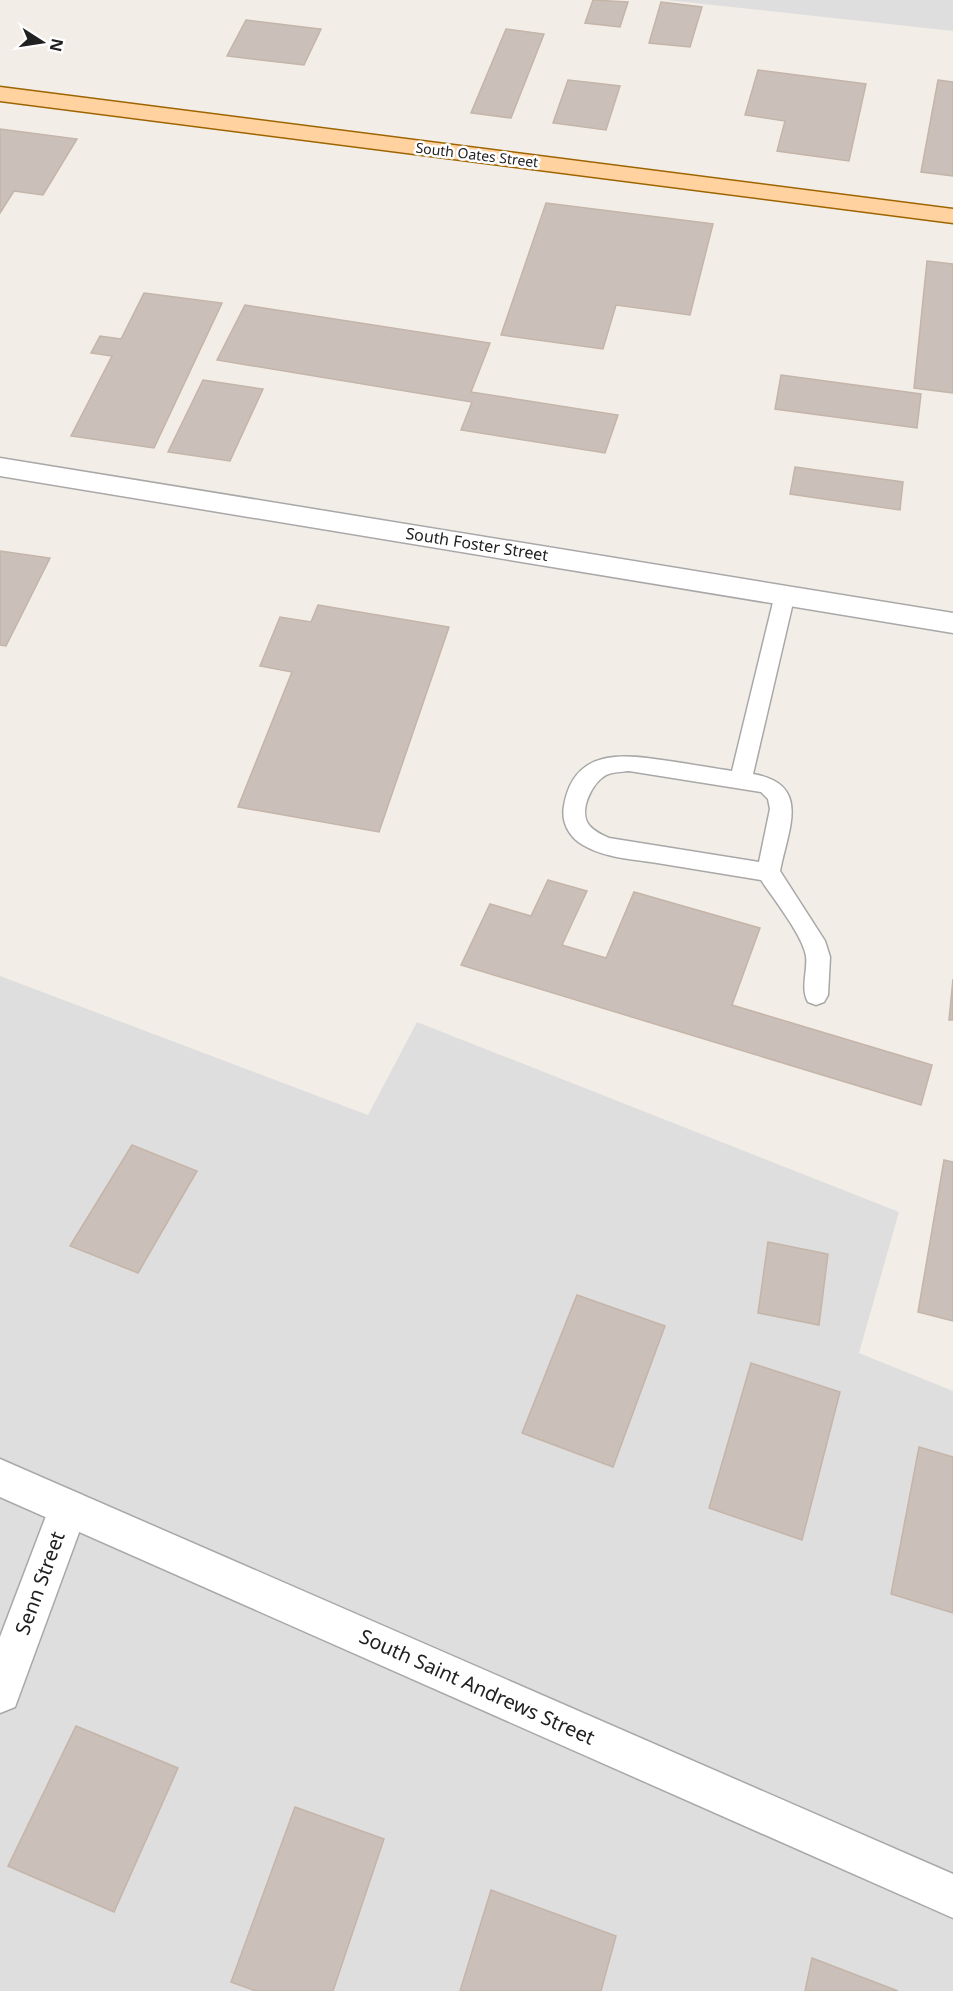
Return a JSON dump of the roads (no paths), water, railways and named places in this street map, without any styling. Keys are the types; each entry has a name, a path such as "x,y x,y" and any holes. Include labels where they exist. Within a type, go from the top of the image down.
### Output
{"main road":[{"name":"South Oates Street","path":"0,94 953,216"}],"street":[{"name":"South Foster Street","path":"0,467 953,623"},
{"name":"South Saint Andrews Street","path":"0,1478 953,1896"},
{"name":"Senn Street","path":"0,1692 68,1508"}],"lane":[{"path":"741,780 785,594"},
{"path":"768,872 605,846 586,836 576,824 575,806 584,780 596,770 609,764 629,764 767,785 779,795 781,809 768,872 813,941 818,957 816,995"}]}
